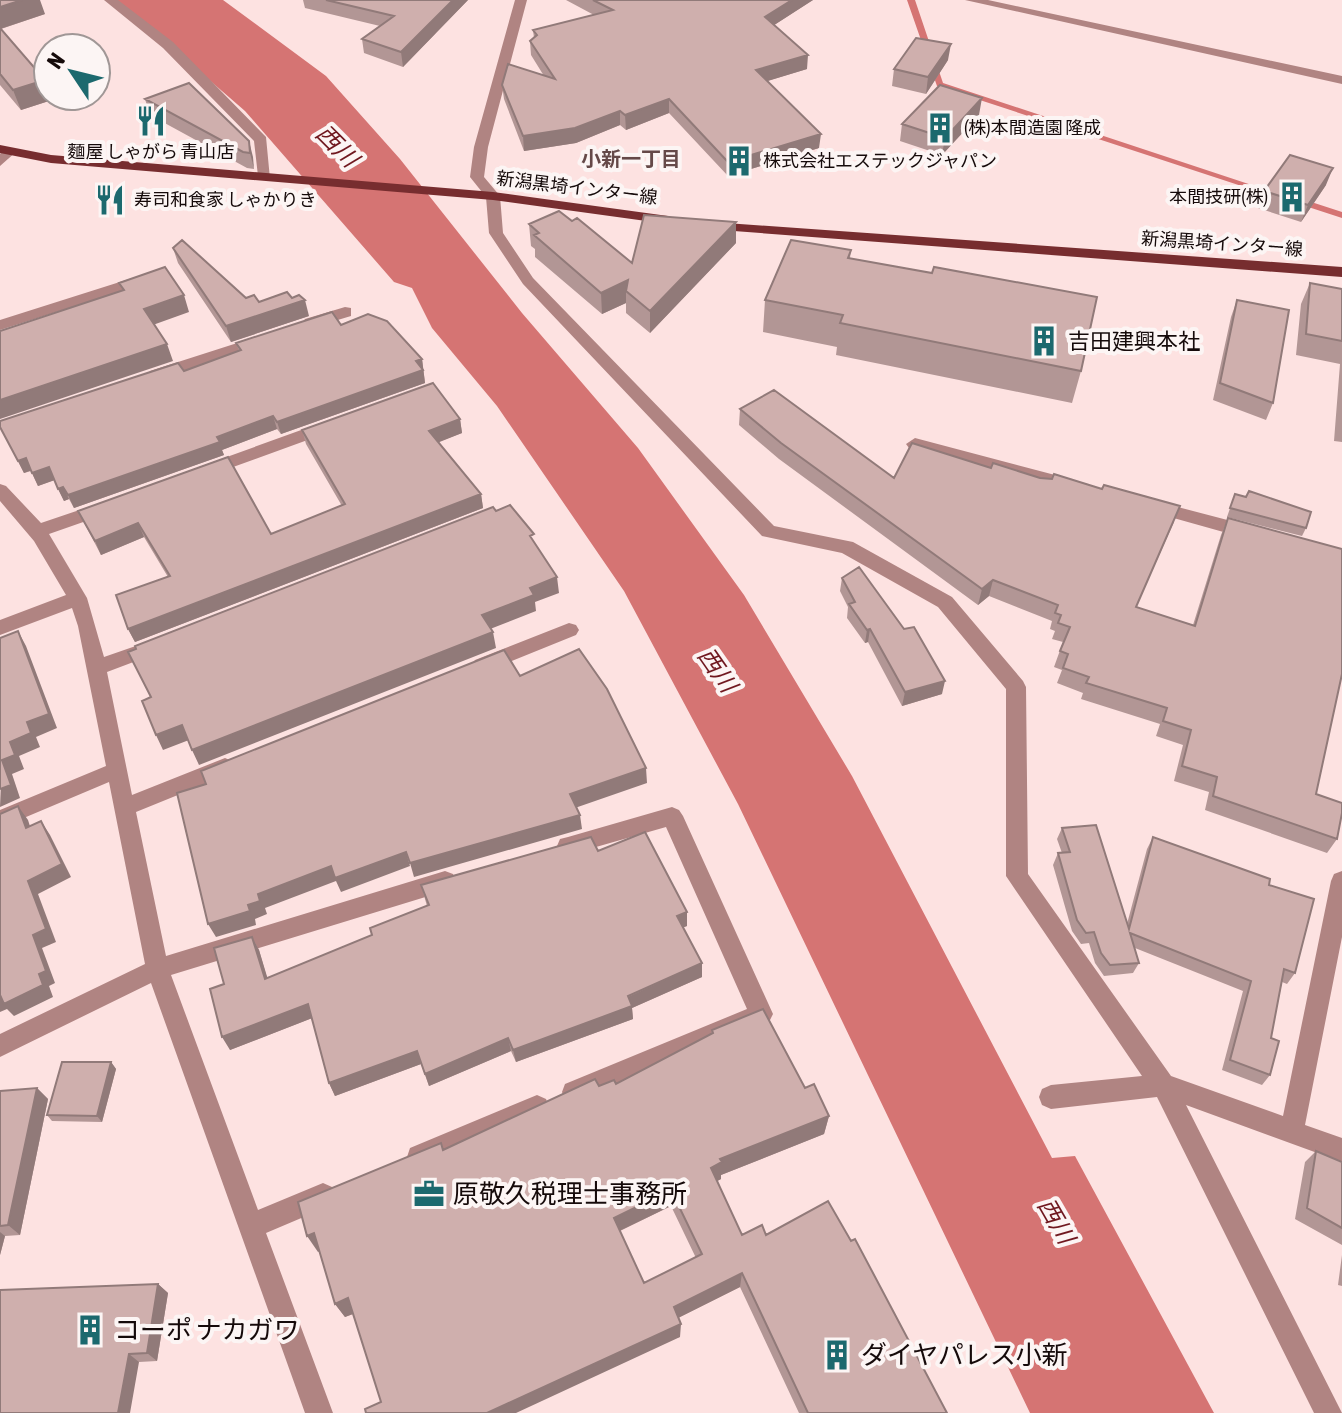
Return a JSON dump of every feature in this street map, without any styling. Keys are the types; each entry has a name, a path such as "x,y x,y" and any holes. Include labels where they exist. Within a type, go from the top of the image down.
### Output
{"main road":[{"name":"新潟黒埼インター線","path":"3,154 469,197 493,196 689,223 1342,272"}],"street":[{"path":"110,0 168,45 261,140 265,176"},
{"path":"521,0 481,147 477,177 493,196 496,233 528,281 768,531 847,547 945,602 1016,687 1017,876 1163,1085 1329,1413"},
{"path":"971,0 1342,80"},
{"path":"0,325 155,276"},
{"path":"135,382 345,312"},
{"path":"187,478 349,419"},
{"path":"915,444 1098,492"},
{"path":"0,490 39,531 78,598 97,668 157,969 319,1413"},
{"path":"39,531 128,499"},
{"path":"1129,500 1266,537"},
{"path":"0,628 78,598"},
{"path":"466,671 569,630"},
{"path":"97,668 169,640"},
{"path":"125,807 243,760"},
{"path":"0,819 117,770"},
{"path":"397,1166 761,1014 672,816 553,850"},
{"path":"0,1046 157,969 465,876"},
{"path":"1292,1130 1342,881"},
{"path":"1051,1097 1163,1085 1342,1150"},
{"path":"251,1226 339,1190"}],"water":[{"name":"西川","path":"117,0 223,0 326,76 400,159 522,313 638,448 744,595 852,776 1052,1158 1075,1156 1214,1413 1030,1413 738,804 624,591 497,406 432,328 412,288 394,282 245,111"}],"building":[{"path":"0,0 22,0 0,7"},
{"path":"326,0 453,0 401,52 362,39 394,16"},
{"path":"593,0 792,0 765,17 808,55 756,70 821,134 728,162 669,99 625,115 620,111 575,128 523,136 502,85 508,64 555,79 530,41 537,35 533,30 613,10"},
{"path":"0,28 32,65 32,84 13,90 0,74"},
{"path":"916,38 951,44 928,77 894,69"},
{"path":"189,83 249,141 250,153 145,99"},
{"path":"940,85 982,98 945,138 902,124"},
{"path":"1290,155 1333,168 1308,205 1264,191"},
{"path":"559,211 572,221 577,218 632,263 644,215 736,222 650,311 626,291 628,280 601,293 534,235 539,233 529,224"},
{"path":"182,240 246,298 254,295 259,302 287,292 292,298 299,295 305,300 226,326 173,248"},
{"path":"791,240 851,250 848,258 932,273 934,267 1097,297 1081,371 840,323 843,315 765,300"},
{"path":"165,267 184,295 144,309 167,344 0,400 0,331 124,290 119,283"},
{"path":"1310,283 1342,289 1342,341 1306,334"},
{"path":"1237,300 1289,310 1273,403 1220,383"},
{"path":"332,312 341,325 368,314 387,321 422,359 416,361 423,370 277,422 273,416 217,437 220,442 68,495 63,487 58,489 49,467 32,473 26,458 18,461 0,427 0,421 178,363 184,371 241,350 236,343"},
{"path":"433,383 460,419 429,431 481,494 128,629 116,595 170,576 138,523 95,541 78,511 228,457 271,534 345,504 302,430"},
{"path":"774,390 894,478 912,443 991,468 993,463 1040,478 1052,479 1054,474 1102,489 1104,485 1180,506 1136,607 1195,626 1228,518 1342,549 1342,674 1316,794 1342,803 1337,839 1213,796 1217,777 1182,766 1191,730 1163,721 1167,708 1086,683 1089,677 1063,668 1068,654 1060,651 1070,627 1058,623 1061,615 1055,613 1058,605 993,580 982,589 781,443 740,409"},
{"path":"1249,491 1311,512 1306,528 1230,508 1235,494 1246,497"},
{"path":"510,505 534,534 530,536 557,577 530,588 534,595 482,615 493,632 192,750 182,725 156,735 142,701 151,697 128,652 136,649 135,646 493,507 496,511"},
{"path":"859,567 904,629 914,627 945,681 905,692 870,629 867,630 849,604 855,602 842,578"},
{"path":"18,631 49,714 27,722 31,733 10,742 15,755 2,760 11,785 0,789 0,638"},
{"path":"579,649 607,689 646,768 570,794 580,815 410,863 406,852 335,878 331,866 258,894 260,901 248,905 250,911 208,924 177,793 206,784 201,771 504,650 520,676"},
{"path":"18,806 26,828 41,821 62,864 28,881 46,929 33,935 46,971 39,974 43,985 4,1004 0,995 0,814"},
{"path":"1096,825 1129,929 1153,837 1270,879 1269,885 1314,899 1295,973 1284,969 1271,1038 1279,1041 1270,1075 1230,1060 1251,981 1130,933 1139,963 1110,965 1101,953 1094,932 1086,933 1077,920 1058,853 1070,852 1062,828"},
{"path":"645,832 687,912 677,916 702,963 628,996 632,1006 513,1050 508,1038 425,1074 417,1051 329,1083 308,1004 222,1037 210,989 224,984 214,948 252,937 265,979 372,935 370,928 429,905 421,885 591,837 598,851"},
{"path":"763,1009 805,1088 814,1084 829,1116 720,1159 722,1162 711,1168 742,1235 762,1225 766,1235 828,1201 851,1241 855,1239 947,1413 808,1413 742,1273 674,1307 681,1324 487,1413 366,1413 365,1409 381,1402 348,1298 335,1304 314,1233 307,1236 298,1202 441,1143 443,1150 595,1079 599,1086 614,1080 616,1084 713,1033 712,1030","holes":["671,1190 702,1254 644,1283 614,1218"]},
{"path":"62,1062 111,1062 97,1116 47,1115"},
{"path":"37,1088 8,1225 0,1226 0,1091"},
{"path":"1316,1151 1342,1162 1342,1228 1307,1208"},
{"path":"158,1284 147,1353 129,1354 118,1413 0,1413 0,1290"}],"waterway":[{"path":"911,0 940,84 1278,195"},
{"path":"1299,201 1342,215"}],"place":[{"name":"麵屋 しゃがら 青山店","path":"151,121"},
{"name":"(株)本間造園 隆成","path":"940,128"},
{"name":"株式会社エステックジャパン","path":"739,161"},
{"name":"本間技研(株)","path":"1292,197"},
{"name":"寿司和食家 しゃかりき","path":"110,200"},
{"name":"吉田建興本社","path":"1044,341"},
{"name":"原敬久税理士事務所","path":"429,1194"},
{"name":"コーポ ナカガワ","path":"90,1330"},
{"name":"ダイヤパレス小新","path":"837,1355"}],"district":[{"name":"小新一丁目","path":"631,159"}]}
